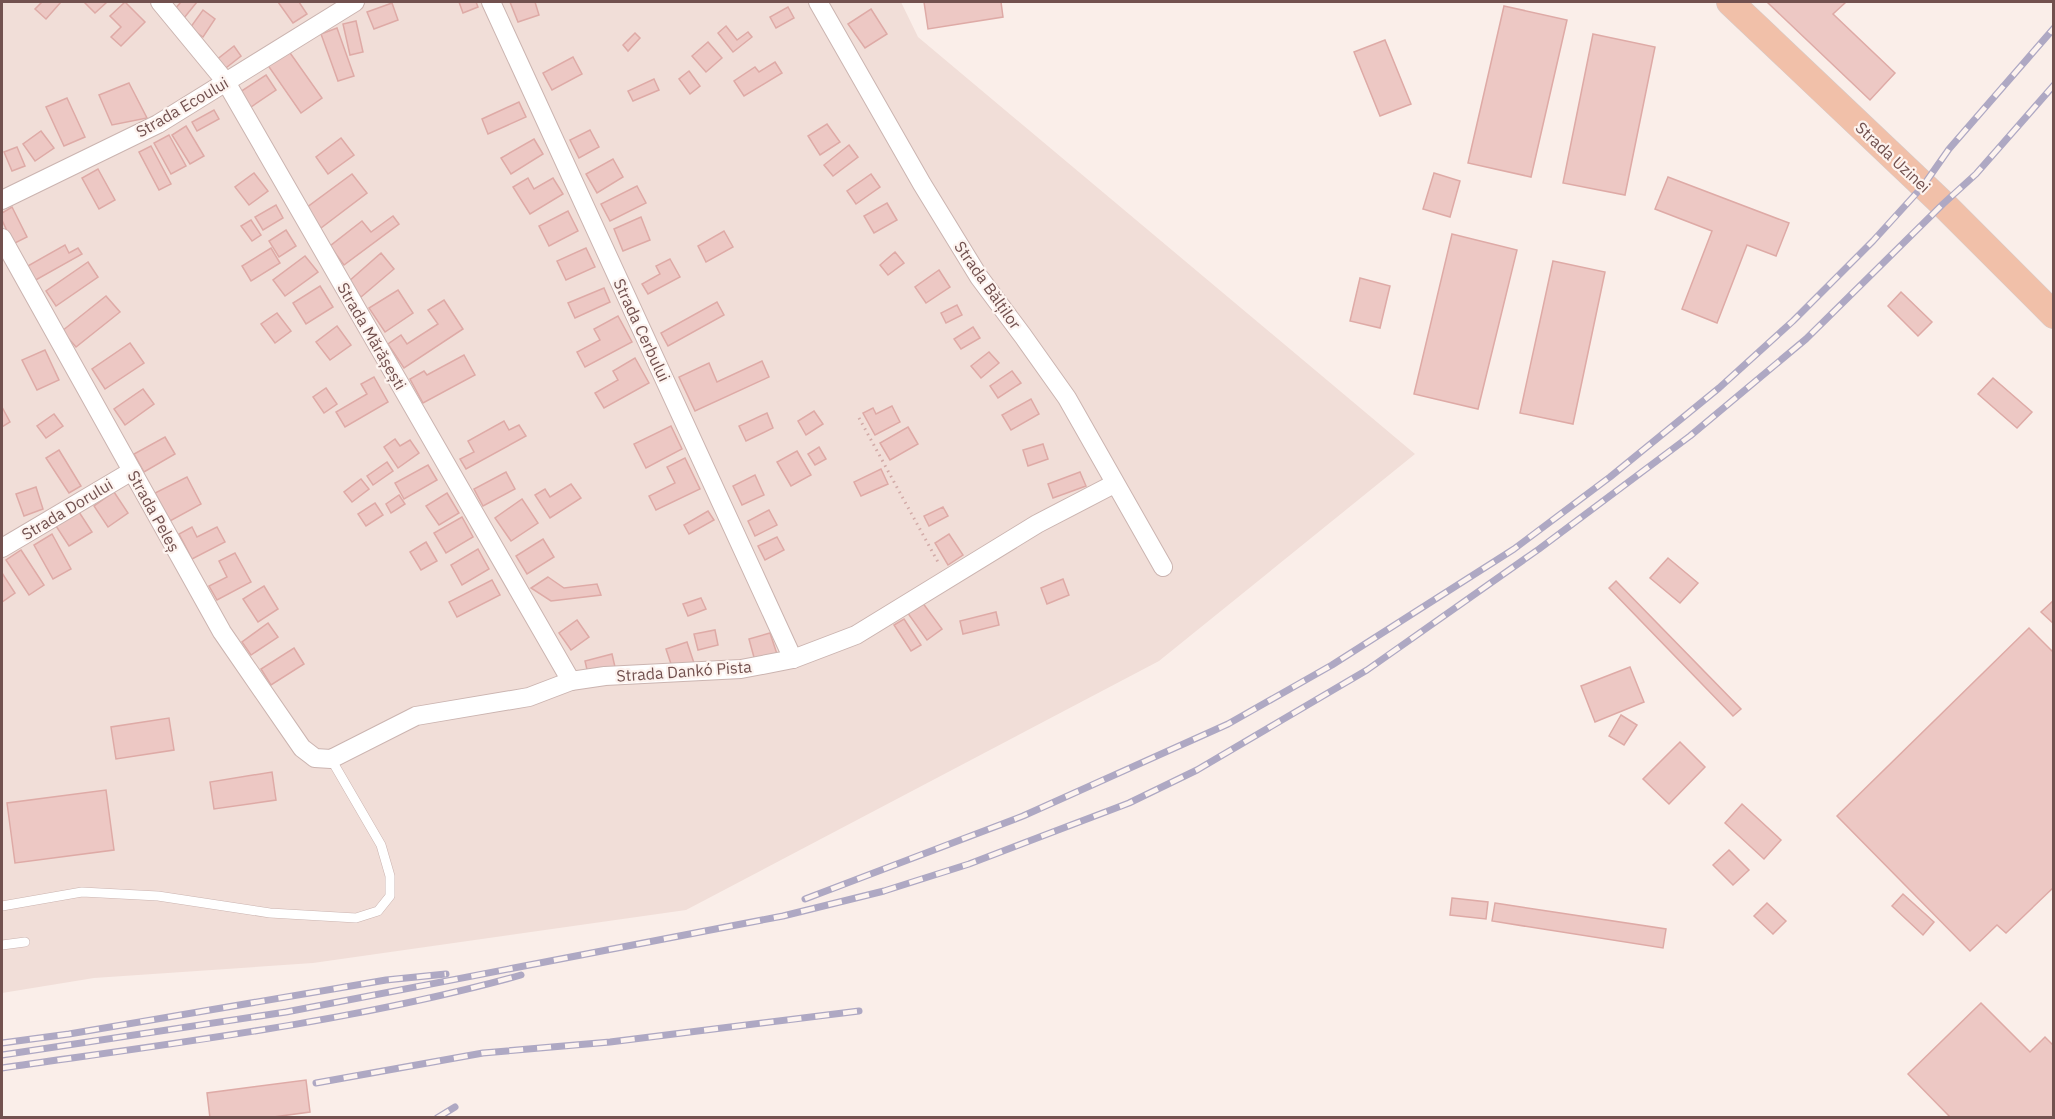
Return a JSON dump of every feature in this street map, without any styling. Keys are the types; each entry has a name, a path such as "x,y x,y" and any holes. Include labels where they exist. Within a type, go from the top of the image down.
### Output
{"main road":[{"name":"Strada Uzinei","path":"1730,2 1943,204 2054,315"}],"street":[{"name":"Strada Mărășești","path":"160,2 226,82 571,681"},
{"name":"Strada Ecoului","path":"2,200 158,124 355,2"},
{"name":"Strada Cerbului","path":"490,2 793,658"},
{"name":"Strada Bălților","path":"818,2 922,184 979,277 1067,398 1163,567"},
{"name":"Strada Peleș","path":"2,238 222,632 303,748 315,758 331,759"},
{"name":"Strada Dorului","path":"2,548 132,471"},
{"name":"Strada Dankó Pista","path":"331,759 416,716 529,697 571,681 605,676 741,669 793,658 856,635 1037,524 1114,484"}],"lane":[{"path":"2,906 82,892 158,896 270,913 356,918 378,911 390,896 390,876 381,845 331,759"},
{"path":"2,945 25,942"}],"path":[{"path":"859,418 947,579"}],"shaded area":[{"path":"2,2 901,2 918,37 1415,454 1159,661 686,910 313,963 94,978 2,993"}],"building":[{"path":"42,2 61,2 46,19 35,9"},
{"path":"84,2 107,2 95,13"},
{"path":"125,2 145,22 121,46 111,37 121,27 110,16"},
{"path":"181,2 197,2 184,18 174,10"},
{"path":"278,2 299,2 307,14 293,23"},
{"path":"459,2 476,2 478,7 463,13"},
{"path":"510,2 535,2 539,15 518,22"},
{"path":"924,2 1001,2 1003,17 928,29"},
{"path":"1767,2 1846,2 1833,14 1895,73 1870,100"},
{"path":"392,3 398,20 374,29 367,12"},
{"path":"1504,6 1567,20 1531,177 1468,163"},
{"path":"788,7 794,18 776,28 770,17"},
{"path":"871,9 887,34 865,48 848,24"},
{"path":"203,10 215,19 203,37 190,28"},
{"path":"356,21 363,52 350,55 343,24"},
{"path":"726,26 737,40 748,32 752,37 733,52 718,33"},
{"path":"337,28 354,76 338,81 321,34"},
{"path":"635,33 640,38 628,51 623,45"},
{"path":"1593,34 1655,47 1625,195 1563,183"},
{"path":"1385,40 1411,104 1380,116 1354,52"},
{"path":"708,42 722,58 706,72 692,56"},
{"path":"234,46 241,56 222,71 215,61"},
{"path":"288,50 322,98 301,113 267,64"},
{"path":"573,57 582,74 552,90 543,73"},
{"path":"775,62 782,73 744,96 734,81 755,67 759,72"},
{"path":"689,71 700,86 690,94 679,79"},
{"path":"266,75 276,90 251,107 240,92"},
{"path":"654,79 659,90 633,101 628,91"},
{"path":"129,83 147,118 112,125 99,95"},
{"path":"67,98 85,137 64,146 46,107"},
{"path":"519,102 526,117 488,134 482,119"},
{"path":"214,110 219,119 197,131 192,122"},
{"path":"827,124 840,142 820,155 808,136"},
{"path":"186,126 204,156 190,164 172,135"},
{"path":"590,130 599,147 579,158 570,140"},
{"path":"41,131 54,148 35,161 23,144"},
{"path":"169,135 186,166 171,174 154,143"},
{"path":"341,138 354,155 328,174 316,157"},
{"path":"534,139 543,154 511,174 501,158"},
{"path":"849,145 858,157 833,176 824,165"},
{"path":"151,146 171,184 159,190 139,152"},
{"path":"17,147 25,166 12,171 4,152"},
{"path":"613,159 623,177 597,193 586,174"},
{"path":"98,169 115,200 99,209 82,178"},
{"path":"254,173 268,191 249,205 235,187"},
{"path":"1434,173 1460,181 1450,217 1423,209"},
{"path":"352,174 367,193 321,228 306,208"},
{"path":"871,174 880,187 856,204 847,191"},
{"path":"1668,177 1789,223 1776,256 1747,245 1717,323 1682,309 1712,231 1655,209"},
{"path":"528,178 534,189 553,178 563,194 530,214 513,187"},
{"path":"637,186 646,203 610,221 601,204"},
{"path":"887,203 897,220 874,233 864,216"},
{"path":"276,205 283,218 263,230 255,217"},
{"path":"12,207 27,237 13,244 2,220 2,213"},
{"path":"568,211 578,231 549,246 539,226"},
{"path":"393,216 399,224 344,265 330,246 362,221 371,232"},
{"path":"641,217 650,240 623,251 614,229"},
{"path":"251,220 261,235 252,241 241,226"},
{"path":"286,230 296,246 279,257 269,241"},
{"path":"724,231 733,247 706,262 698,246"},
{"path":"1452,234 1517,250 1478,409 1414,394"},
{"path":"65,245 69,253 78,248 82,254 34,281 26,267"},
{"path":"271,248 280,263 251,281 242,266"},
{"path":"586,248 595,267 566,280 557,261"},
{"path":"895,252 904,263 888,275 880,265"},
{"path":"381,253 394,269 361,297 348,282"},
{"path":"305,256 318,272 285,296 273,280"},
{"path":"670,259 680,277 648,294 642,284 660,274 656,266"},
{"path":"1553,261 1605,272 1573,424 1520,413"},
{"path":"88,262 98,277 56,306 46,291"},
{"path":"939,270 950,287 926,303 915,287"},
{"path":"1360,278 1390,286 1380,328 1350,321"},
{"path":"320,286 333,307 306,324 293,303"},
{"path":"604,288 610,302 575,318 568,303"},
{"path":"398,290 413,313 385,332 369,308"},
{"path":"1901,292 1932,322 1918,336 1888,306"},
{"path":"106,296 120,312 76,347 62,331"},
{"path":"444,300 463,329 404,368 388,344 401,335 407,344 438,324 428,310"},
{"path":"717,302 724,315 668,346 661,333"},
{"path":"957,305 962,315 946,323 941,313"},
{"path":"277,313 291,331 275,343 261,324"},
{"path":"618,316 632,342 585,367 577,352 600,340 594,329"},
{"path":"337,326 351,345 330,360 316,342"},
{"path":"973,327 980,338 961,349 954,339"},
{"path":"130,343 144,363 105,389 92,369"},
{"path":"45,350 59,380 37,390 22,360"},
{"path":"989,352 999,363 981,378 971,366"},
{"path":"464,355 475,375 423,403 410,379 424,371 427,375"},
{"path":"635,358 649,383 604,408 595,393 618,380 613,371"},
{"path":"762,361 769,377 695,411 679,377 709,363 717,382"},
{"path":"1012,371 1021,383 998,398 990,386"},
{"path":"374,377 388,402 345,427 336,412 367,394 361,384"},
{"path":"1993,378 2032,412 2017,428 1978,394"},
{"path":"326,388 337,404 324,413 313,397"},
{"path":"143,389 154,404 125,425 114,409"},
{"path":"1031,399 1039,414 1011,430 1002,415"},
{"path":"892,406 900,422 875,435 863,413 873,408 876,414"},
{"path":"2,407 10,422 2,427"},
{"path":"814,411 823,424 806,435 798,421"},
{"path":"767,413 773,428 746,441 739,426"},
{"path":"54,414 63,426 46,438 37,426"},
{"path":"504,421 509,430 519,425 526,436 466,469 460,459 474,452 468,441"},
{"path":"671,426 682,449 646,468 634,444"},
{"path":"908,427 918,444 890,460 880,443"},
{"path":"165,437 175,454 144,472 134,454"},
{"path":"395,439 400,446 410,440 419,453 398,468 384,447"},
{"path":"1043,444 1048,459 1028,466 1023,450"},
{"path":"819,447 826,459 815,465 808,454"},
{"path":"59,450 81,486 69,493 46,458"},
{"path":"797,451 811,475 791,486 777,462"},
{"path":"685,458 700,489 656,510 649,496 675,483 667,467"},
{"path":"387,462 393,471 373,485 367,476"},
{"path":"428,465 437,480 404,499 395,483"},
{"path":"881,469 888,484 861,496 854,482"},
{"path":"506,472 515,489 483,506 474,489"},
{"path":"1080,472 1086,486 1053,498 1048,484"},
{"path":"755,475 764,495 742,505 733,486"},
{"path":"187,477 201,504 170,521 155,493"},
{"path":"361,479 369,489 352,502 344,492"},
{"path":"571,484 581,498 550,518 535,495 545,489 550,497"},
{"path":"36,487 43,509 24,516 16,494"},
{"path":"114,492 128,513 108,527 94,506"},
{"path":"447,493 459,513 439,525 426,506"},
{"path":"399,495 405,504 391,513 386,504"},
{"path":"522,499 538,523 511,541 495,518"},
{"path":"375,503 383,515 366,526 358,514"},
{"path":"943,507 948,516 929,526 924,516"},
{"path":"769,510 777,525 755,536 748,521"},
{"path":"708,511 714,520 689,534 684,525"},
{"path":"79,512 92,532 69,546 56,526"},
{"path":"462,517 473,537 446,553 434,533"},
{"path":"192,527 197,537 217,527 225,542 192,559 179,534"},
{"path":"52,534 71,569 53,579 34,545"},
{"path":"949,534 963,555 948,565 935,543"},
{"path":"777,537 784,550 765,560 758,546"},
{"path":"543,539 554,557 527,574 516,556"},
{"path":"426,542 437,561 421,570 410,552"},
{"path":"478,549 489,569 462,585 451,565"},
{"path":"21,550 44,585 29,595 6,560"},
{"path":"235,553 251,582 217,600 209,586 227,577 219,561"},
{"path":"1668,558 1698,583 1680,603 1650,578"},
{"path":"2,573 15,593 2,602"},
{"path":"548,577 564,588 597,584 601,595 551,601 531,588"},
{"path":"1063,579 1069,595 1047,604 1041,588"},
{"path":"492,580 500,595 457,617 449,602"},
{"path":"1616,581 1741,709 1733,716 1609,588"},
{"path":"264,586 278,609 258,622 243,599"},
{"path":"701,598 706,609 688,616 683,604"},
{"path":"2054,600 2054,624 2041,612"},
{"path":"922,602 942,629 927,640 907,612"},
{"path":"996,612 999,625 963,634 960,621"},
{"path":"904,619 921,645 911,651 894,625"},
{"path":"577,620 589,637 571,650 559,633"},
{"path":"268,623 278,637 251,655 242,642"},
{"path":"2029,628 2054,653 2054,887 2006,933 1997,925 1970,951 1837,816"},
{"path":"715,630 718,645 698,650 694,634"},
{"path":"770,633 777,654 755,661 749,639"},
{"path":"687,642 694,663 673,670 666,649"},
{"path":"294,648 304,664 271,685 261,669"},
{"path":"612,654 615,667 588,674 585,661"},
{"path":"1630,667 1644,702 1595,722 1581,686"},
{"path":"1621,715 1637,725 1624,745 1609,736"},
{"path":"169,718 174,750 116,759 111,727"},
{"path":"1680,742 1705,767 1669,804 1643,779"},
{"path":"272,772 276,800 214,809 210,782"},
{"path":"106,790 114,850 15,863 7,803"},
{"path":"1742,804 1781,840 1764,859 1725,823"},
{"path":"1729,850 1749,870 1733,885 1713,865"},
{"path":"1903,894 1934,922 1923,935 1892,906"},
{"path":"1452,898 1488,902 1486,919 1450,915"},
{"path":"1495,903 1666,929 1663,948 1492,921"},
{"path":"1767,903 1786,921 1773,934 1754,916"},
{"path":"1981,1003 2030,1052 2045,1037 2054,1046 2054,1118 1951,1118 1908,1074"},
{"path":"306,1080 310,1112 266,1118 210,1118 207,1093"}],"railway":[{"path":"805,899 1023,816 1228,724 1332,665 1514,549 1610,477 1719,388 1793,321 1873,241 1923,186 1949,149 2054,28"},
{"path":"2,1055 286,1012 783,916 884,891 969,864 1129,803 1197,770 1367,670 1539,549 1690,436 1806,339 1976,174 2054,85"},
{"path":"2,1043 69,1034 386,980 446,974"},
{"path":"2,1068 263,1030 393,1006 521,975"},
{"path":"316,1083 483,1053 610,1042 859,1011"},
{"path":"437,1118 455,1107"}]}
